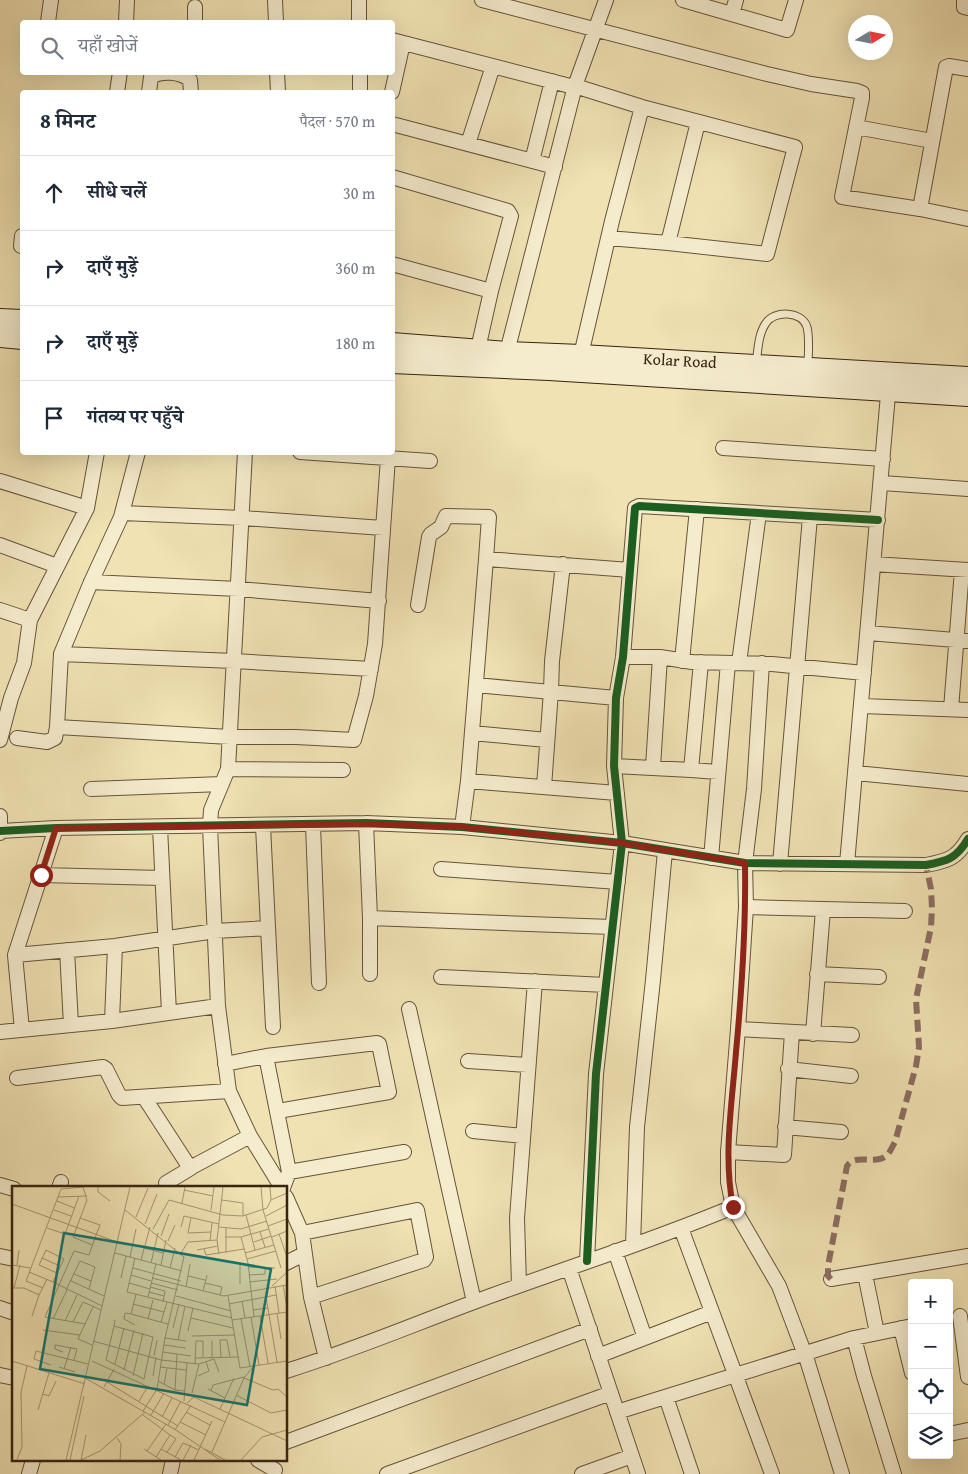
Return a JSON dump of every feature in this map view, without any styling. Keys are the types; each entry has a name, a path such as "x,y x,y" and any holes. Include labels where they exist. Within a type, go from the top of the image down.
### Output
{"main road":[{"path":"0,319 20,320"},
{"path":"0,338 20,339"},
{"name":"Kolar Road","path":"395,344 507,352 756,364 808,368 889,382"},
{"name":"Kolar Road","path":"395,363 889,382 968,380"}],"street":[{"path":"48,20 51,0"},
{"path":"126,20 127,0"},
{"path":"275,0 276,20"},
{"path":"359,0 359,20"},
{"path":"482,0 767,74 862,93 842,197 920,209 968,219"},
{"path":"507,352 574,86 606,0"},
{"path":"685,0 787,30 796,0"},
{"path":"732,14 736,0"},
{"path":"964,0 964,7 968,8"},
{"path":"195,7 196,20"},
{"path":"395,67 398,42 574,86 642,107 792,146 796,149 768,254 608,238"},
{"path":"468,144 494,66"},
{"path":"920,209 946,67 968,69"},
{"path":"118,90 120,75"},
{"path":"149,90 151,77 158,75"},
{"path":"184,75 190,80 191,90"},
{"path":"196,75 196,90"},
{"path":"277,75 278,90"},
{"path":"360,75 360,90"},
{"path":"392,90 394,75"},
{"path":"532,161 552,81"},
{"path":"581,355 608,238 642,107"},
{"path":"668,243 698,122"},
{"path":"395,125 555,167"},
{"path":"856,127 932,141"},
{"path":"395,178 508,210 511,216 490,291 478,349"},
{"path":"395,265 490,291"},
{"path":"847,864 873,564 882,483 889,382"},
{"path":"723,448 883,459"},
{"path":"0,740 5,696 24,663 30,620 87,508 96,455"},
{"path":"17,738 47,742 55,738 61,654 122,513 137,455"},
{"path":"245,455 228,770 211,810 214,931 218,1006 229,1091 250,1136 282,1186"},
{"path":"344,455 430,461"},
{"path":"57,727 230,737 296,737 354,740 371,669 379,601 388,458"},
{"path":"0,481 87,508"},
{"path":"882,483 968,489"},
{"path":"587,1262 596,1074 622,843 614,766 616,698 623,657 636,506 878,520"},
{"path":"682,661 697,509"},
{"path":"122,513 242,518 384,528"},
{"path":"711,858 718,772 759,513"},
{"path":"418,605 431,534 441,527 446,516 489,517 468,781 462,827"},
{"path":"780,864 810,516"},
{"path":"0,545 57,566"},
{"path":"486,559 630,570"},
{"path":"544,787 552,661 563,564"},
{"path":"873,564 965,570 962,640 950,709"},
{"path":"91,582 238,589 379,601"},
{"path":"0,610 30,620"},
{"path":"868,634 962,640"},
{"path":"61,654 371,669"},
{"path":"623,657 660,657 701,662 762,663 864,673"},
{"path":"653,767 660,657"},
{"path":"691,770 701,662"},
{"path":"762,663 754,788 745,863 746,907 728,1152 728,1182 733,1207 779,1286 804,1353 842,1474"},
{"path":"476,685 616,698"},
{"path":"862,706 968,710"},
{"path":"472,733 547,740"},
{"path":"614,766 718,772"},
{"path":"228,770 343,770"},
{"path":"856,774 968,784"},
{"path":"468,781 617,793"},
{"path":"91,789 222,784"},
{"path":"0,816 0,832 56,828 366,824 462,827 622,843 745,863 780,864 926,865 948,860 963,847 968,839"},
{"path":"366,824 370,974"},
{"path":"312,825 319,983"},
{"path":"263,826 273,1027"},
{"path":"160,827 169,1013"},
{"path":"22,1030 15,955 56,828"},
{"path":"633,1245 637,1127 654,980 665,851"},
{"path":"441,869 618,882"},
{"path":"41,875 162,878"},
{"path":"746,907 905,911"},
{"path":"813,1034 823,910"},
{"path":"370,918 612,927"},
{"path":"15,955 115,946 214,931 268,928"},
{"path":"112,1021 115,946"},
{"path":"67,950 71,1025"},
{"path":"817,974 879,976"},
{"path":"441,977 606,985"},
{"path":"519,1285 516,1218 535,981"},
{"path":"0,1032 112,1021 218,1006"},
{"path":"409,1009 474,1302"},
{"path":"738,1029 852,1036"},
{"path":"728,1152 784,1155 788,1069 792,1032"},
{"path":"225,1064 266,1056 379,1044 389,1092 278,1111"},
{"path":"266,1056 289,1172 284,1186"},
{"path":"468,1061 528,1065"},
{"path":"17,1078 103,1067 106,1069 120,1098 229,1091"},
{"path":"788,1069 851,1076"},
{"path":"144,1097 189,1168 191,1168"},
{"path":"785,1127 841,1132"},
{"path":"473,1131 523,1136"},
{"path":"166,1183 250,1136"},
{"path":"289,1172 404,1152"},
{"path":"288,1202 302,1233 311,1298 326,1358"},
{"path":"288,1369 326,1358 519,1285 681,1228 733,1207"},
{"path":"302,1233 417,1210 426,1257 424,1260 311,1298"},
{"path":"681,1228 735,1374 768,1473"},
{"path":"615,1252 644,1338"},
{"path":"288,1262 304,1254"},
{"path":"831,1279 968,1256"},
{"path":"569,1268 638,1474"},
{"path":"865,1274 877,1333"},
{"path":"0,1308 12,1312"},
{"path":"598,1356 712,1312"},
{"path":"959,1316 968,1377"},
{"path":"617,1412 854,1338 906,1327 911,1369"},
{"path":"288,1441 590,1330"},
{"path":"854,1338 894,1474"},
{"path":"387,1474 611,1393"},
{"path":"666,1396 692,1474"},
{"path":"953,1433 968,1430"},
{"path":"582,1474 632,1456"},
{"path":"262,1462 275,1468"}],"lane":[{"path":"756,364 760,337 766,321 772,316 797,315 807,326 808,368"}],"marked path":[{"path":"831,1279 828,1276 828,1266 847,1166 855,1160 876,1160 889,1153 895,1142 916,1066 919,1047 916,999 931,927 932,908 931,889 926,865"}],"cycle path":[{"path":"587,1261 596,1074 622,843 614,766 616,698 623,657 635,508 639,506 878,520"},
{"path":"0,831 56,828 366,823 462,827 622,843 745,863 926,865 940,862 955,855 968,839"}],"route":[{"path":"41,875 56,828 366,824 462,827 622,843 745,863 746,907 728,1152 728,1182 733,1207"}]}
